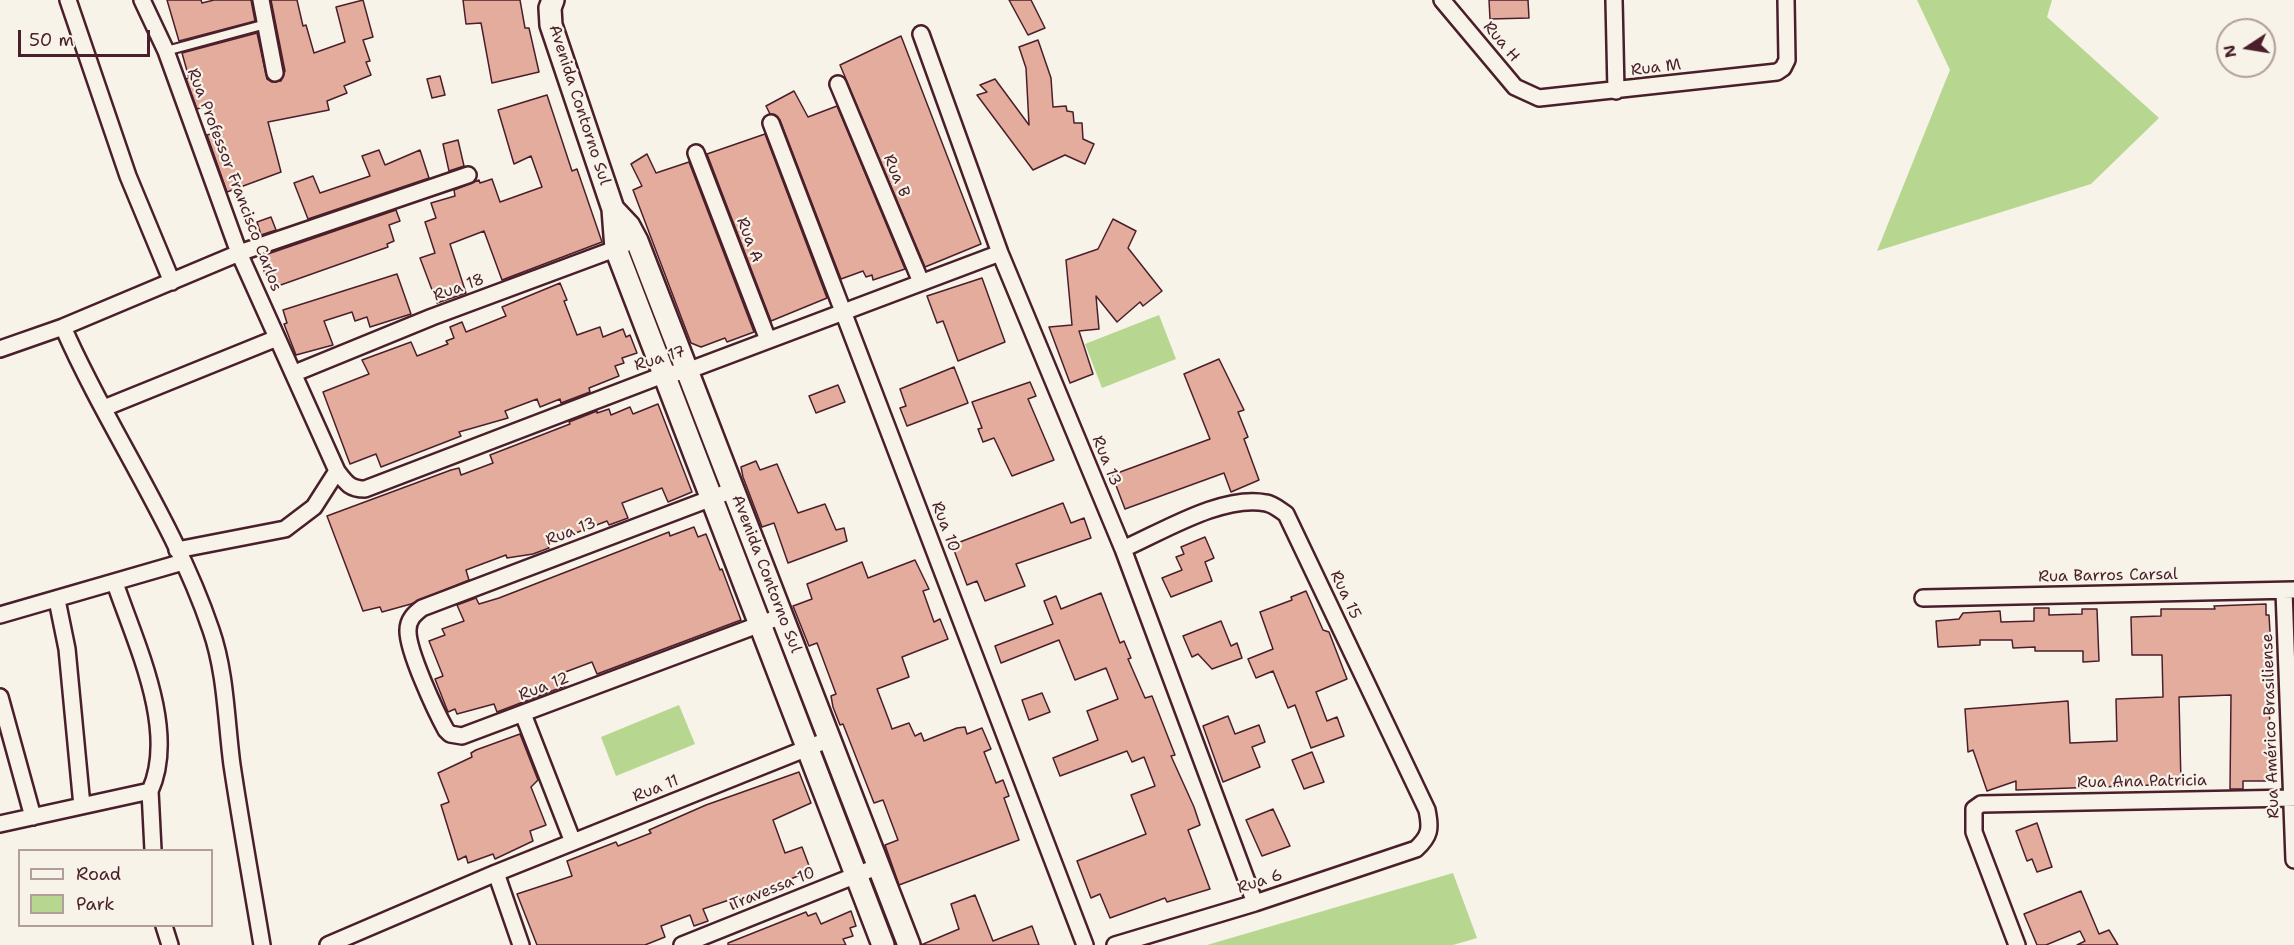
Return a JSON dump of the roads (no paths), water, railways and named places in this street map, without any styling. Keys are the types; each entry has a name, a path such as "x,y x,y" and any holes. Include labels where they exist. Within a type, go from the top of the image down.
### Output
{"street":[{"path":"68,0 128,176 171,282"},
{"name":"Rua Professor Francisco Carlos","path":"142,0 166,51 239,253 295,373 337,471"},
{"path":"261,0 275,73"},
{"name":"Avenida Contorno Sul","path":"553,0 550,8 551,25 613,209 616,249 882,945"},
{"name":"Rua H","path":"1442,0 1515,87 1539,98"},
{"path":"1614,0 1616,91"},
{"name":"Rua M","path":"1539,98 1777,72 1783,68 1787,60 1786,0"},
{"name":"Rua 13","path":"921,34 1000,253 1123,549 1255,903"},
{"name":"Rua B","path":"838,84 921,282"},
{"name":"Rua 10","path":"771,123 1085,945"},
{"name":"Rua A","path":"696,153 768,340"},
{"path":"0,349 63,327 239,253 468,175"},
{"name":"Avenida Contorno Sul","path":"613,209 630,226 637,241 909,945"},
{"name":"Rua 18","path":"295,373 432,317 637,241"},
{"name":"Rua 17","path":"337,471 349,486 365,489 663,375 687,370 1000,253"},
{"path":"63,327 180,556 212,632 221,668 232,764 262,945"},
{"path":"104,408 278,338"},
{"path":"0,615 115,582 180,556 285,530 314,507 337,471"},
{"name":"Rua 13","path":"422,608 733,490"},
{"name":"Rua 15","path":"1123,549 1217,508 1242,502 1268,503 1286,514 1427,810 1431,826 1428,837 1416,849"},
{"path":"115,582 156,712 159,766 150,791 153,849"},
{"name":"Rua Barros Carsal","path":"1923,598 2289,590"},
{"name":"Rua Américo Brasiliense","path":"2289,590 2294,860"},
{"path":"57,600 67,649 82,806"},
{"name":"Rua 12","path":"422,608 414,614 407,633 420,672 446,730 456,736 462,736 523,714 782,616"},
{"path":"0,697 33,817"},
{"path":"523,714 573,842"},
{"name":"Rua 11","path":"328,945 496,873 830,739"},
{"path":"0,824 150,791"},
{"name":"Rua Ana Patricia","path":"2013,944 1974,831 1974,809 1981,804 1990,802 2292,799"},
{"name":"Rua 6","path":"1115,945 1255,903 1416,849"},
{"name":"Travessa 10","path":"682,945 879,866"},
{"path":"496,873 521,945"},
{"path":"164,927 170,945"}],"lane":[{"path":"166,51 266,24"}]}
